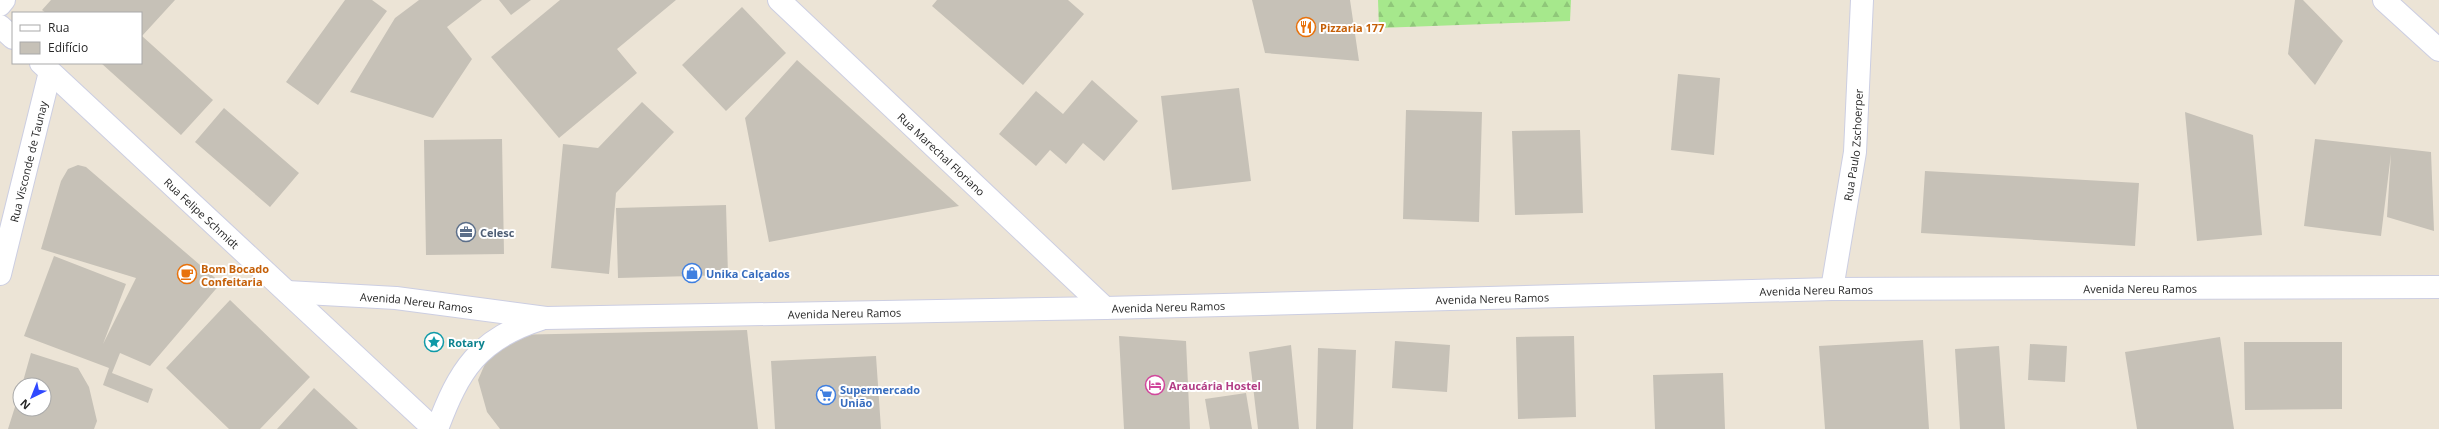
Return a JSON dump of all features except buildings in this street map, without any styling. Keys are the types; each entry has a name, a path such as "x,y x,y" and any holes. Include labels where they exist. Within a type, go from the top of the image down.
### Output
{"street":[{"path":"0,5 4,0"},
{"name":"Rua Marechal Floriano","path":"780,0 1105,308"},
{"name":"Rua Paulo Zschoerper","path":"1832,289 1855,152 1862,0"},
{"path":"2384,0 2439,50"},
{"path":"0,26 12,37"},
{"name":"Rua Visconde de Taunay","path":"0,274 45,67"},
{"name":"Rua Felipe Schmidt","path":"45,67 435,429"},
{"name":"Avenida Nereu Ramos","path":"287,292 396,298 546,318 1105,308 1832,289 2439,286"},
{"name":"Avenida Nereu Ramos","path":"435,429 450,395 466,367 488,344 515,327 546,318"}],"green space":[{"path":"1378,0 1571,0 1570,21 1379,28"}],"place":[{"name":"Pizzaria 177","path":"1306,27"},
{"name":"Celesc","path":"466,232"},
{"name":"Unika Calçados","path":"692,273"},
{"name":"Bom Bocado Confeitaria","path":"187,274"},
{"name":"Rotary","path":"434,342"},
{"name":"Araucária Hostel","path":"1155,385"},
{"name":"Supermercado União","path":"826,395"}]}
